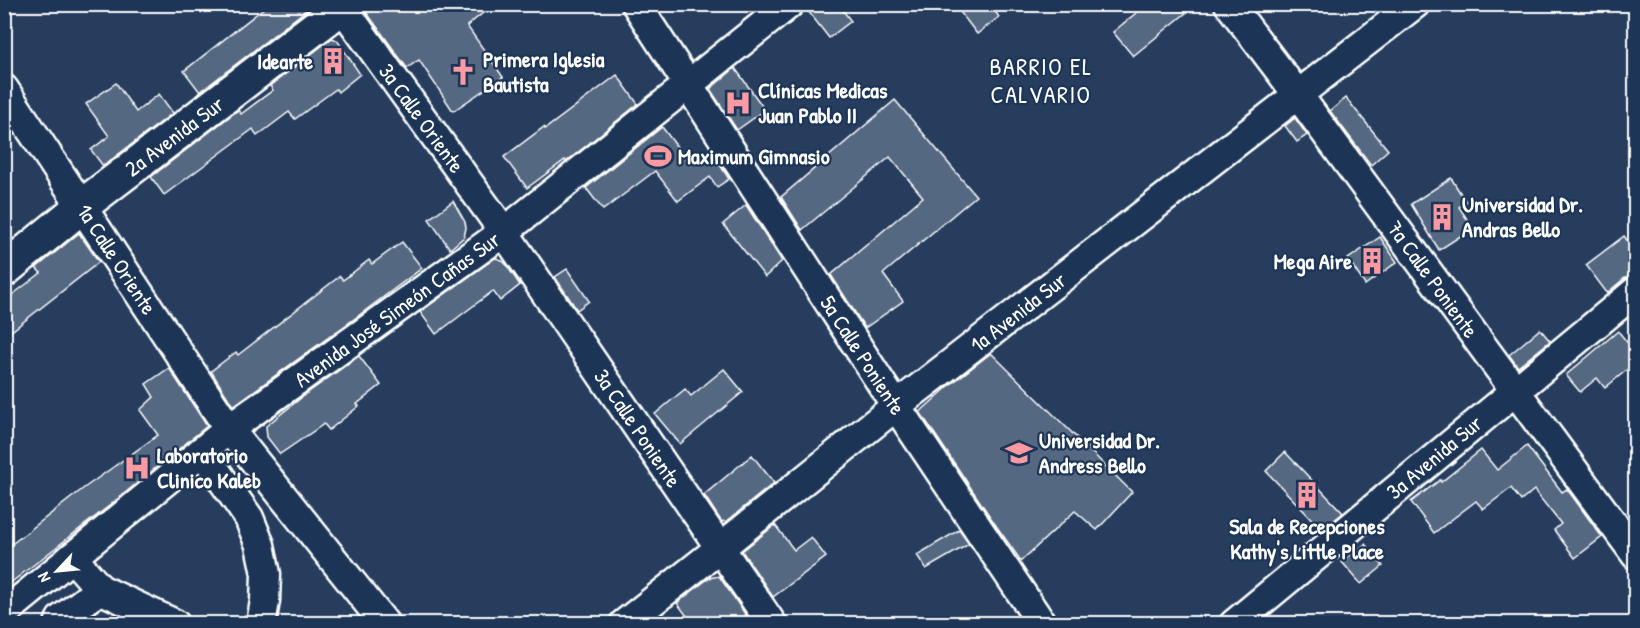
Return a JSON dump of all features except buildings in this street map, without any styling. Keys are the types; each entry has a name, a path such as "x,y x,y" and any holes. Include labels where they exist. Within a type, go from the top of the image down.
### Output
{"main road":[{"name":"2a Avenida Sur","path":"4,270 82,206 343,6"}],"street":[{"name":"5a Calle Poniente","path":"636,4 896,406 1042,624"},
{"name":"Avenida José Simeón Cañas Sur","path":"4,613 229,429 504,232 789,4"},
{"name":"7a Calle Poniente","path":"1229,4 1635,555"},
{"name":"1a Avenida Sur","path":"624,624 896,406 1415,4"},
{"name":"3a Calle Oriente","path":"343,6 504,232"},
{"name":"1a Calle Oriente","path":"4,89 229,429 385,624"},
{"name":"3a Calle Poniente","path":"504,232 772,624"},
{"name":"3a Avenida Sur","path":"1234,624 1635,291"},
{"path":"202,451 249,518 260,545 266,574 261,624"},
{"path":"72,557 100,589 175,624"},
{"path":"59,624 61,619 100,589"}],"place":[{"name":"Idearte","path":"333,61"},
{"name":"Primera Iglesia Bautista","path":"463,72"},
{"name":"Clínicas Medicas Juan Pablo II","path":"738,103"},
{"name":"Maximum Gimnasio","path":"658,156"},
{"name":"Universidad Dr. Andras Bello","path":"1442,217"},
{"name":"Mega Aire","path":"1372,261"},
{"name":"Universidad Dr. Andress Bello","path":"1019,453"},
{"name":"Laboratorio Clinico Kaleb","path":"137,468"},
{"name":"Sala de Recepciones Kathy's Little Place","path":"1307,495"}],"district":[{"name":"BARRIO EL CALVARIO","path":"1041,81"}]}
